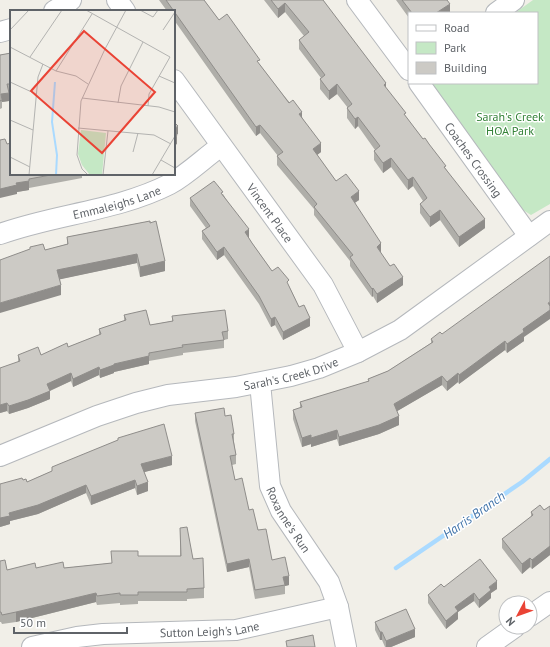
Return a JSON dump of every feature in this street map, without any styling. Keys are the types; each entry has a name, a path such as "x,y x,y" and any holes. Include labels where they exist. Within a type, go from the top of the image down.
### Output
{"street":[{"path":"55,10 70,0"},
{"path":"117,0 124,10"},
{"path":"357,0 408,69"},
{"path":"497,12 514,0"},
{"path":"0,32 10,29"},
{"name":"Vincent Place","path":"175,81 323,285 358,352"},
{"name":"Coaches Crossing","path":"419,84 529,236"},
{"name":"Emmaleighs Lane","path":"0,234 26,224 121,203 144,194 170,183 221,146"},
{"name":"Sarah's Creek Drive","path":"0,456 97,416 136,403 168,395 260,383 320,368 358,352 400,330 550,221"},
{"name":"Roxanne's Run","path":"260,383 270,486 281,512 329,582 338,607 346,647"},
{"name":"Sutton Leigh's Lane","path":"32,647 77,637 103,634 236,630 338,607"},
{"path":"487,647 504,635"}],"green space":[{"name":"Sarah's Creek HOA Park","path":"533,0 550,0 550,204 531,215 523,210 433,84 538,84 538,12 516,12"}],"building":[{"path":"166,0 204,0 219,20 227,14 260,60 257,61 289,103 293,100 302,112 299,114 321,143 313,149 336,181 346,174 359,191 351,197 381,243 377,247 390,266 394,264 403,277 377,294 373,288 372,289 350,257 353,255 314,207 317,204 277,156 283,152 260,125 256,127 175,13 175,10 173,10"},
{"path":"271,0 323,0 386,83 384,85 406,113 404,114 423,139 425,138 446,166 444,167 485,219 459,237 440,210 430,217 420,204 427,198 413,177 408,180 391,158 383,163 374,151 380,146 358,117 355,119 347,108 352,104 337,84 329,91 320,79 325,75 299,40 309,32 285,3 278,9"},
{"path":"402,0 447,0 450,4 438,12 411,12"},
{"path":"10,53 10,84 7,84 9,93 1,94 2,100 0,101 0,55"},
{"path":"5,139 7,144 10,143 10,175 51,175 29,179 29,181 16,183 17,185 0,189 0,140"},
{"path":"214,181 223,192 221,193 249,229 245,232 272,271 278,267 289,280 287,282 299,307 304,305 310,318 283,332 275,317 271,319 259,296 224,247 217,252 202,231 210,226 190,198"},
{"path":"150,221 150,223 156,221 165,261 140,267 137,254 57,270 61,285 0,303 0,260 30,249 30,247 43,244 45,250 68,244 67,237"},
{"path":"550,256 550,302 548,303 550,310 523,329 524,332 507,344 505,341 459,375 458,373 447,382 442,376 394,404 399,416 379,425 339,437 337,430 311,438 311,435 302,438 293,410 302,407 300,402 369,381 368,379 388,371 433,342 431,339 440,332 442,334"},
{"path":"146,310 150,325 173,321 172,316 225,310 228,331 222,332 224,340 182,345 183,347 149,353 149,356 114,364 100,370 99,367 73,379 71,373 47,384 50,391 9,406 7,403 0,405 0,368 20,361 18,355 38,347 41,355 67,343 68,347 101,334 99,329 126,320 124,315"},
{"path":"224,408 225,416 231,415 234,434 232,434 236,455 230,456 235,480 242,478 249,510 253,509 258,530 266,529 272,560 285,557 289,576 283,577 285,585 255,590 249,559 227,564 195,413"},
{"path":"164,424 172,456 141,464 148,482 137,486 135,480 91,496 86,485 38,505 9,513 10,516 0,518 0,484 22,478 23,480 26,479 27,482 52,471 52,467 118,440 118,438"},
{"path":"540,505 544,510 550,506 550,546 532,560 530,558 522,564 502,539 533,515 531,512"},
{"path":"187,527 193,559 203,558 204,588 187,589 187,592 138,592 138,595 120,595 120,593 97,596 96,593 2,615 0,612 0,561 5,560 7,570 35,563 36,568 63,562 64,568 112,563 111,551 138,551 138,556 181,556 180,528"},
{"path":"480,559 497,581 489,587 491,590 479,600 474,593 455,607 458,611 446,621 428,595 441,584 444,587"},
{"path":"406,609 415,629 386,641 375,622"},
{"path":"313,635 315,647 287,647 286,641"}],"waterway":[{"name":"Harris Branch","path":"396,568 522,482 550,459"}]}
